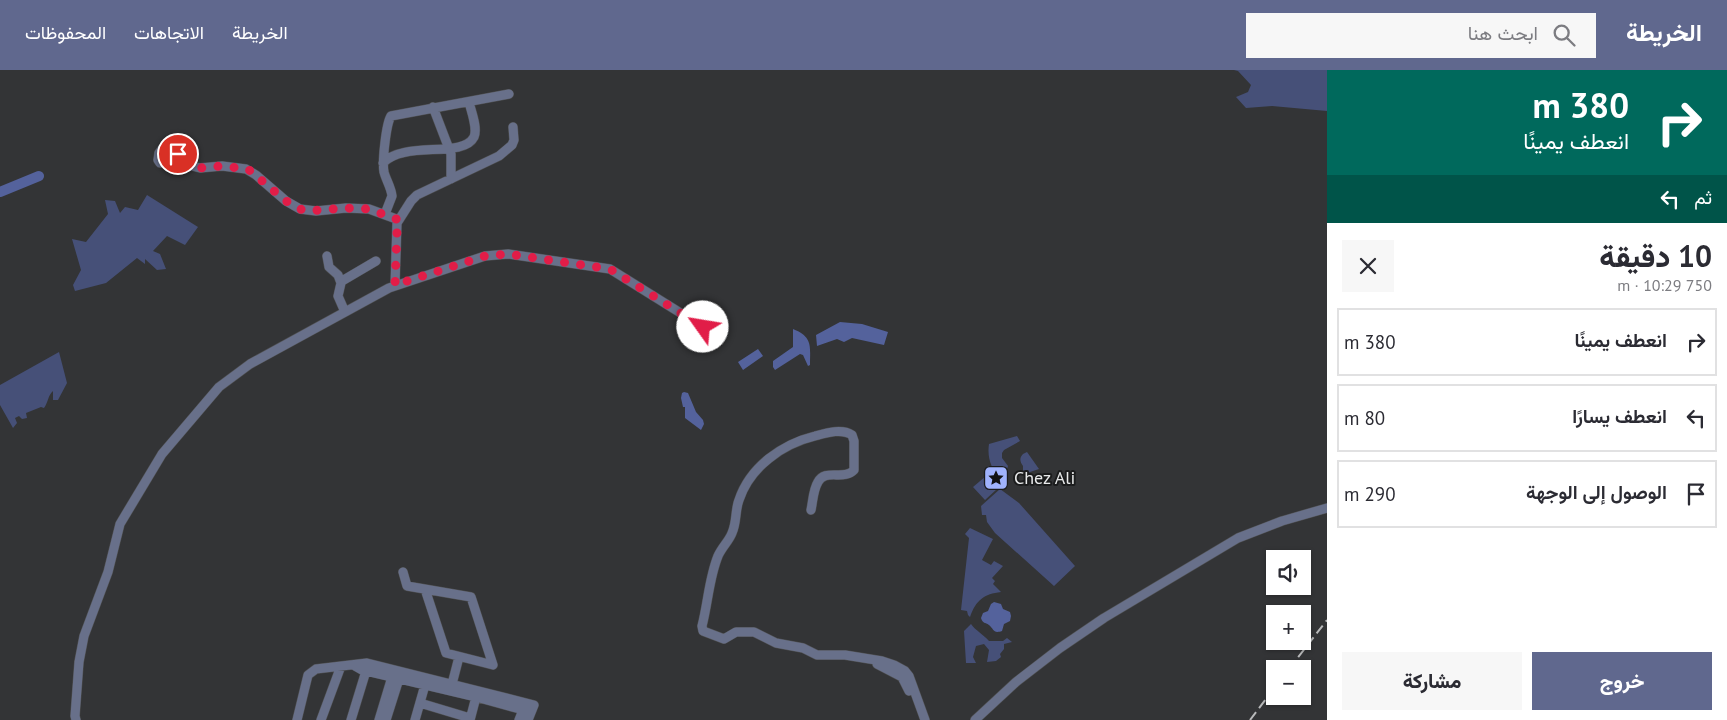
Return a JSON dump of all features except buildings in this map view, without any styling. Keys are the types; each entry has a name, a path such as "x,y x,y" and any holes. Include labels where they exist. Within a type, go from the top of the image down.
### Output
{"street":[{"path":"385,214 392,194 385,175 384,164 390,116 509,94"},
{"path":"384,164 392,156 403,152 450,149 466,144 474,137 474,126 469,102"},
{"path":"433,107 452,156 450,179"},
{"path":"395,285 399,220 414,197 494,159 510,147 514,140 512,127"},
{"path":"182,163 200,168 222,166 248,169 286,201 307,211 369,209 399,220"},
{"path":"76,720 79,662 84,636 108,572 120,524 162,454 219,388 237,372 395,285 485,256 508,254 610,269 703,327"},
{"path":"327,256 329,267 338,275 341,283 338,296 345,312"},
{"path":"341,283 376,261"},
{"path":"811,510 816,484 821,478 826,475 848,474 854,470 854,441 852,434 842,431 824,433 803,439 771,455 757,469 740,496 733,532 723,545 714,566 702,631 724,639 736,632 754,632 780,644 803,648 816,655 838,654 866,658 887,665 908,674 925,720"},
{"path":"975,720 1016,682 1060,648 1112,614 1238,538 1282,521 1327,508"},
{"path":"403,572 407,586 425,589 471,597 492,665 446,653 425,589"},
{"path":"451,688 459,657"},
{"path":"297,720 308,675 316,669 355,666 366,663 527,711"},
{"path":"887,665 906,682 920,720"},
{"path":"321,720 341,666"},
{"path":"355,666 425,685 451,688 527,711"},
{"path":"351,720 366,670"},
{"path":"379,720 396,678"},
{"path":"386,720 396,678"},
{"path":"415,720 425,685"},
{"path":"420,703 470,719 476,697"},
{"path":"519,720 527,711"}],"shaded area":[{"path":"1234,70 1327,70 1327,111 1272,106 1246,108 1236,97 1248,92 1251,85 1238,71"},
{"path":"147,195 198,227 185,245 167,236 153,251 160,254 166,269 157,270 145,259 145,264 137,258 106,283 75,291 73,285 81,270 72,239 86,242 108,214 105,200 115,201 120,213 125,207 138,210"},
{"path":"840,322 862,324 888,332 884,345 852,338 844,342 837,339 817,346 816,335"},
{"path":"793,329 804,335 809,343 810,365 808,366 803,355 800,354 775,370 773,361 793,347"},
{"path":"758,349 763,356 743,370 738,362"},
{"path":"59,352 67,383 58,400 53,400 53,391 44,408 41,407 26,413 27,418 22,419 19,416 15,418 17,423 13,428 0,405 0,385"},
{"path":"684,392 688,393 696,412 703,420 704,424 701,430 685,418 685,407 683,407 681,398"},
{"path":"1017,436 1020,441 1002,453 1002,458 1008,466 1000,479 990,463 989,444"},
{"path":"1027,452 1039,469 1027,473 1023,471 1020,460 1023,454"},
{"path":"986,476 997,489 985,500 973,487"},
{"path":"1000,489 1019,503 1075,566 1054,586 995,533 987,522 986,515 982,515 981,506"},
{"path":"970,528 993,539 982,560 991,565 994,561 1003,566 992,578 995,581 993,584 1001,592 990,594 981,599 970,617 967,611 961,610 969,538 965,534"},
{"path":"994,602 1001,604 1003,609 1010,612 1011,616 1010,621 1004,624 1002,631 999,632 994,631 981,618 983,613 988,611"},
{"path":"971,624 989,641 1003,641 1007,638 1012,642 1004,644 1004,649 1000,654 1001,657 996,661 987,662 989,650 984,644 976,646 973,657 976,663 966,663 964,631"}],"waterway":[{"path":"0,192 39,176"}],"railway":[{"path":"1296,660 1327,620"},
{"path":"1250,720 1266,699"}],"place":[{"name":"Chez Ali","path":"996,478"}],"route":[{"path":"178,154 183,157 182,163 196,167 222,166 248,169 286,201 300,209 326,211 346,208 369,209 399,220 397,223 395,285 485,256 508,254 610,269 703,327"}]}
